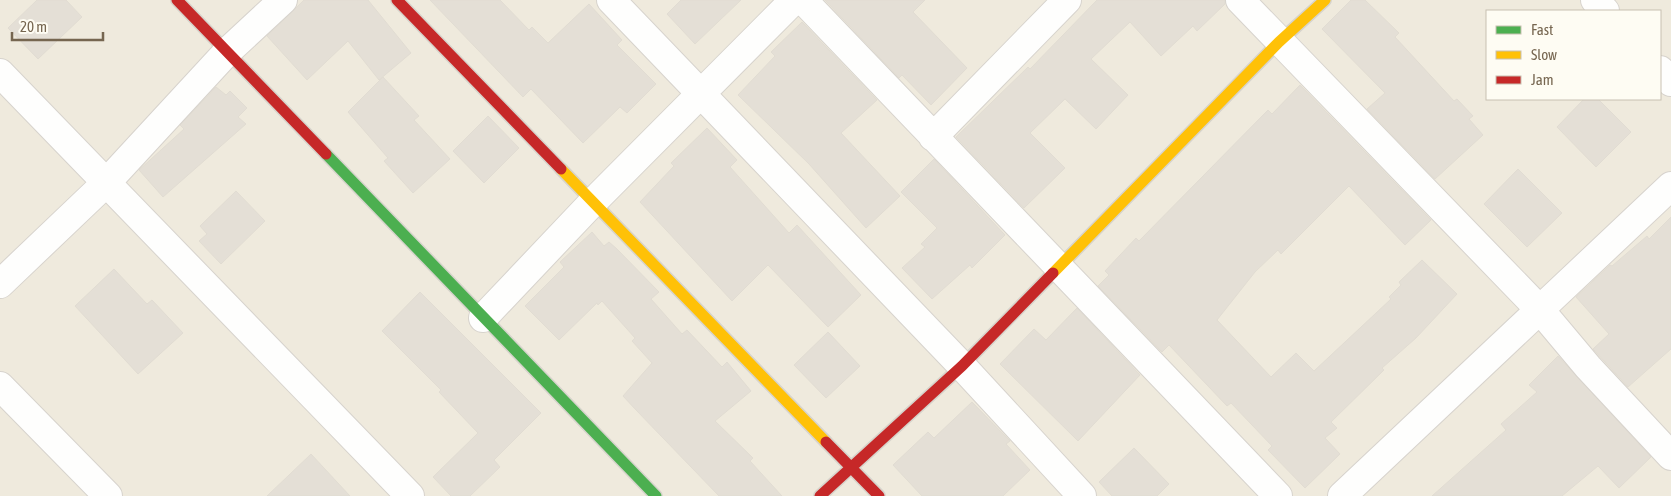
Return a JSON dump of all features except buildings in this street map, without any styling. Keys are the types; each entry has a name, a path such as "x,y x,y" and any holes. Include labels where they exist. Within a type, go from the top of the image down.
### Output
{"street":[{"path":"177,0 656,496"},
{"path":"0,284 107,182 228,52 283,0"},
{"path":"397,0 592,203 879,496"},
{"path":"611,0 962,366 1082,496"},
{"path":"483,318 592,203 794,0"},
{"path":"803,0 1278,496"},
{"path":"933,137 1067,0"},
{"path":"1240,0 1541,311 1588,366 1671,456"},
{"path":"820,496 962,366 1279,42 1325,0"},
{"path":"1595,0 1604,10"},
{"path":"1661,71 1671,82"},
{"path":"0,73 410,496"},
{"path":"1342,496 1541,311 1671,186"},
{"path":"0,386 108,496"}],"shaded area":[{"path":"0,0 1671,0 1671,496 0,496"}],"traffic: fast":[{"path":"326,154 656,496"}],"traffic: slow":[{"path":"1053,273 1279,42 1325,0"},
{"path":"561,169 826,442"}],"traffic: jam":[{"path":"177,0 326,154"},
{"path":"397,0 561,169"},
{"path":"820,496 962,366 1053,273"},
{"path":"826,442 879,496"}]}
